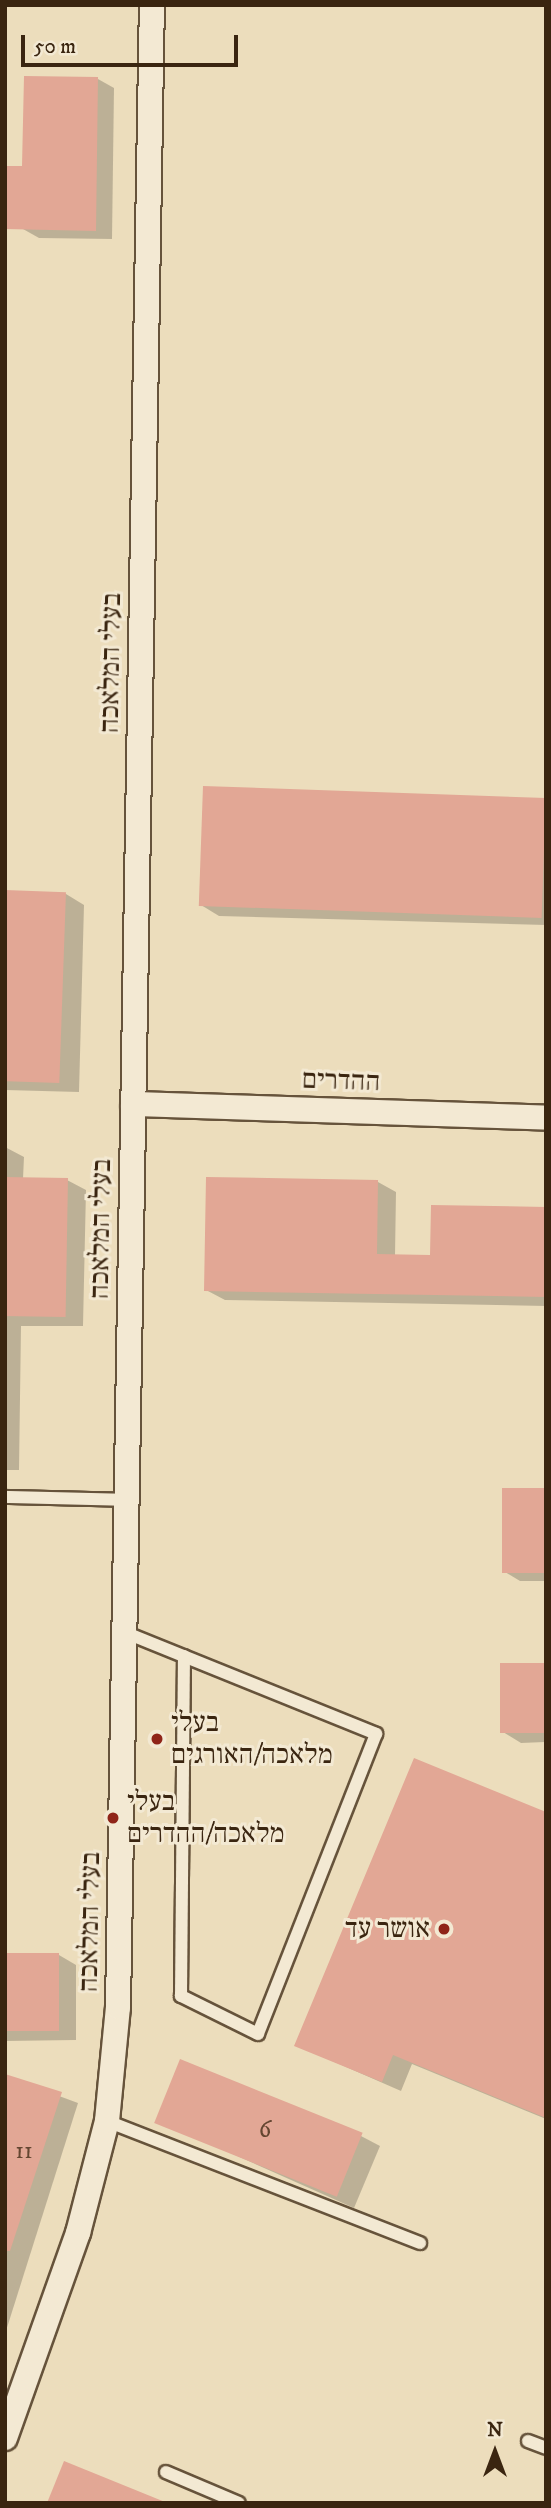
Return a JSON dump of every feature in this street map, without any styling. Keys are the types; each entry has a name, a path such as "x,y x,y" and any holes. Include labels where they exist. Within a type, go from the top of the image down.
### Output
{"street":[{"name":"בעלי המלאכה","path":"5,2438 78,2233 107,2121 118,2007 152,5"},
{"name":"ההדרים","path":"133,1104 546,1118"}],"lane":[{"path":"5,1497 126,1500"},
{"path":"124,1632 376,1734 258,2035 181,1996 184,1657"},
{"path":"107,2121 419,2243"},
{"path":"528,2441 546,2448"},
{"path":"166,2472 239,2503"}],"building":[{"path":"24,76 98,77 96,231 5,229 5,166 22,166"},
{"path":"203,786 546,798 542,918 199,906"},
{"path":"5,890 66,892 59,1083 5,1081"},
{"path":"5,1177 68,1178 66,1317 5,1316"},
{"path":"206,1177 378,1180 377,1254 430,1255 431,1205 546,1207 546,1297 204,1291"},
{"path":"502,1488 546,1488 546,1573 502,1573"},
{"path":"500,1663 546,1663 546,1733 500,1733"},
{"name":"אושר עד","path":"414,1758 546,1812 546,2118 393,2055 382,2082 294,2046"},
{"path":"5,1953 59,1953 59,2031 5,2031"},
{"path":"180,2059 363,2133 337,2197 154,2123"},
{"path":"5,2074 62,2092 10,2251 5,2251"},
{"path":"64,2461 165,2502 165,2503 47,2503"}],"place":[{"name":"בעלי מלאכה/האורגים","path":"157,1739"},
{"name":"בעלי מלאכה/ההדרים","path":"113,1818"},
{"name":"אושר עד","path":"444,1929"}]}
